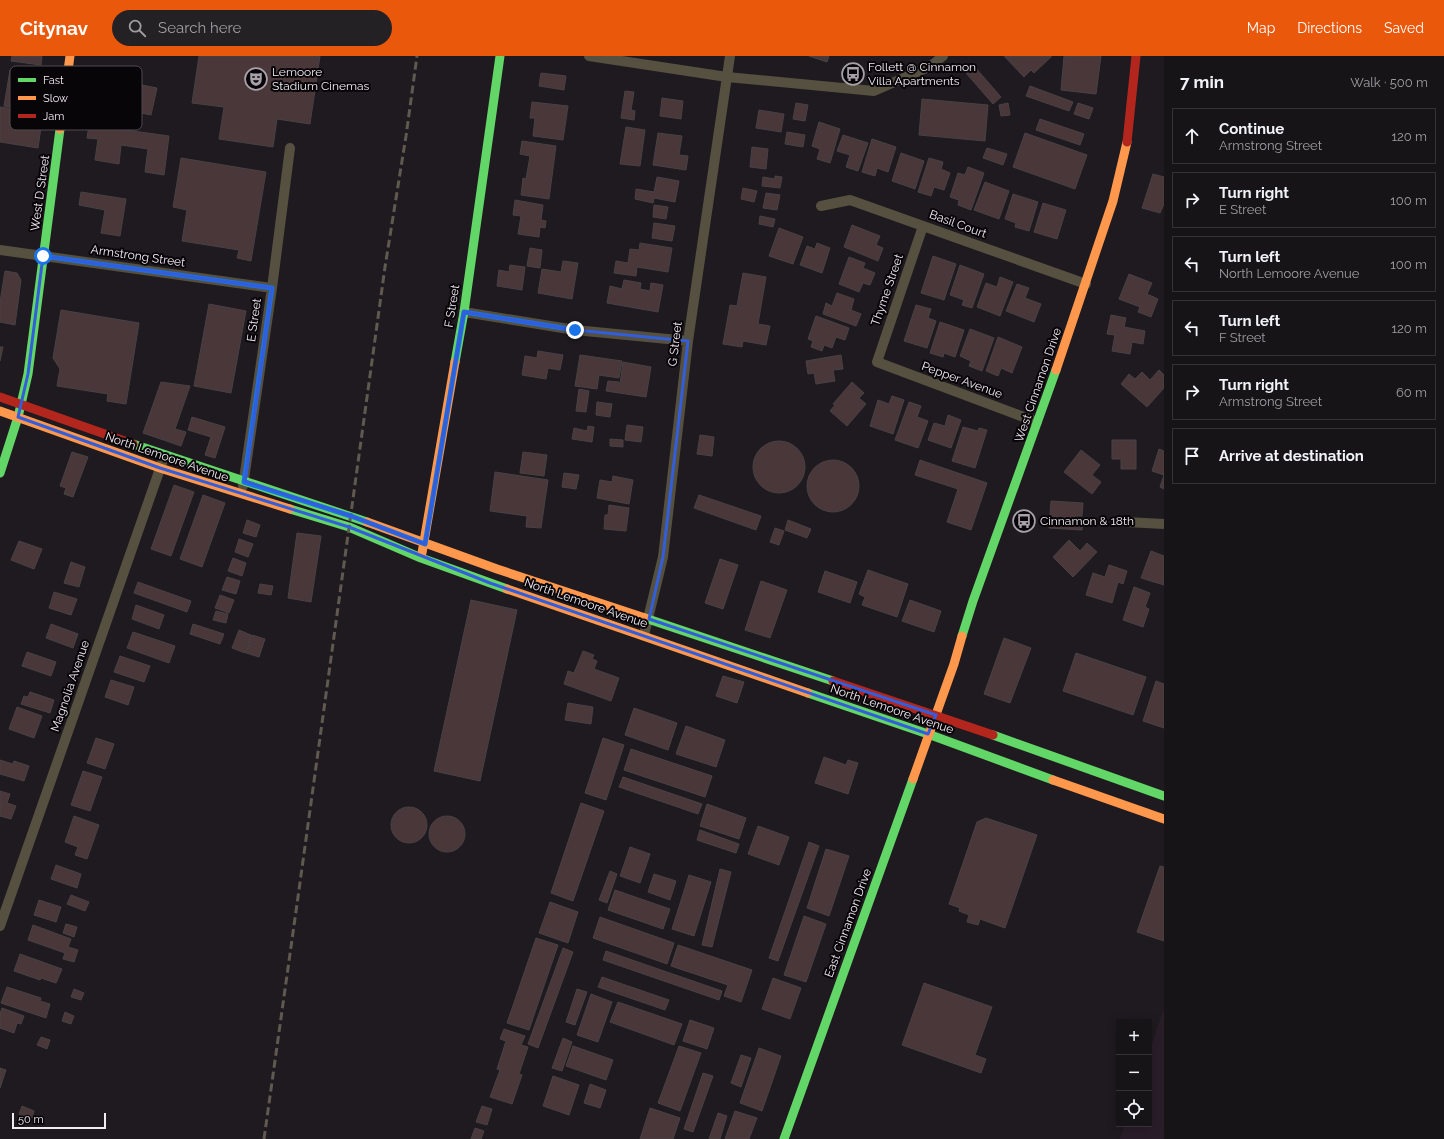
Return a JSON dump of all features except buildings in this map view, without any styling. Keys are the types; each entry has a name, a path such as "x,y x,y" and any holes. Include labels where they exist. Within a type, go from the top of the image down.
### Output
{"main road":[{"name":"West D Street","path":"69,66 70,56"},
{"name":"F Street","path":"421,558 425,544 464,312 500,56"},
{"name":"West Cinnamon Drive","path":"936,715 956,660 973,601 1038,422 1113,201 1127,143 1136,56"},
{"name":"West D Street","path":"0,473 22,404 28,374 60,130"},
{"name":"North Lemoore Avenue","path":"0,397 244,482 351,516 425,544 936,715 1164,796"},
{"name":"North Lemoore Avenue","path":"0,411 160,468 350,527 421,558 490,583 928,734 1164,819"},
{"name":"East Cinnamon Drive","path":"784,1139 936,715"}],"street":[{"path":"589,56 727,77 874,91 931,66 943,56"},
{"name":"G Street","path":"644,635 663,557 688,341 730,56"},
{"name":"E Street","path":"241,494 272,288 290,148"},
{"name":"Basil Court","path":"821,206 850,200 1086,284"},
{"name":"Thyme Street","path":"877,362 923,226"},
{"name":"Armstrong Street","path":"0,250 272,288"},
{"path":"464,312 575,330 688,341"},
{"name":"Pepper Avenue","path":"877,362 1038,422"},
{"name":"Magnolia Avenue","path":"0,926 164,454"},
{"path":"1126,522 1164,524"}],"highlighted area":[{"path":"43,256 272,288 245,481 351,516 425,544 464,312 575,330 688,341 663,557 649,619 936,715 928,734 490,583 349,527 160,468 18,417 28,374"}],"shaded area":[{"path":"1164,1008 1164,1139 1120,1139 1124,1127 1152,1127 1152,1043"}],"railway":[{"path":"264,1139 385,267 417,56"}],"traffic: fast":[{"path":"455,362 464,312 500,56"},
{"path":"0,473 18,417 28,374 60,130"},
{"path":"962,636 973,601 1056,370"},
{"path":"133,444 367,522"},
{"path":"290,509 349,527 421,558 507,589"},
{"path":"645,618 833,681"},
{"path":"808,693 928,734 1053,780"},
{"path":"993,735 1164,796"},
{"path":"784,1139 913,779"}],"traffic: slow":[{"path":"69,66 70,56"},
{"path":"1056,370 1113,201 1127,142"},
{"path":"422,553 455,362"},
{"path":"0,411 160,468 290,509"},
{"path":"367,522 497,569 645,618"},
{"path":"507,589 808,693"},
{"path":"913,779 954,664 962,636"},
{"path":"1053,780 1164,819"}],"traffic: jam":[{"path":"1127,142 1136,56"},
{"path":"0,397 133,444"},
{"path":"833,681 993,735"}],"place":[{"name":"Follett @ Cinnamon Villa Apartments","path":"853,74"},
{"name":"Lemoore Stadium Cinemas","path":"256,79"},
{"name":"Cinnamon & 18th","path":"1024,521"}],"route":[{"path":"43,256 272,288 244,482 351,516 425,544 464,312 575,330"}]}
